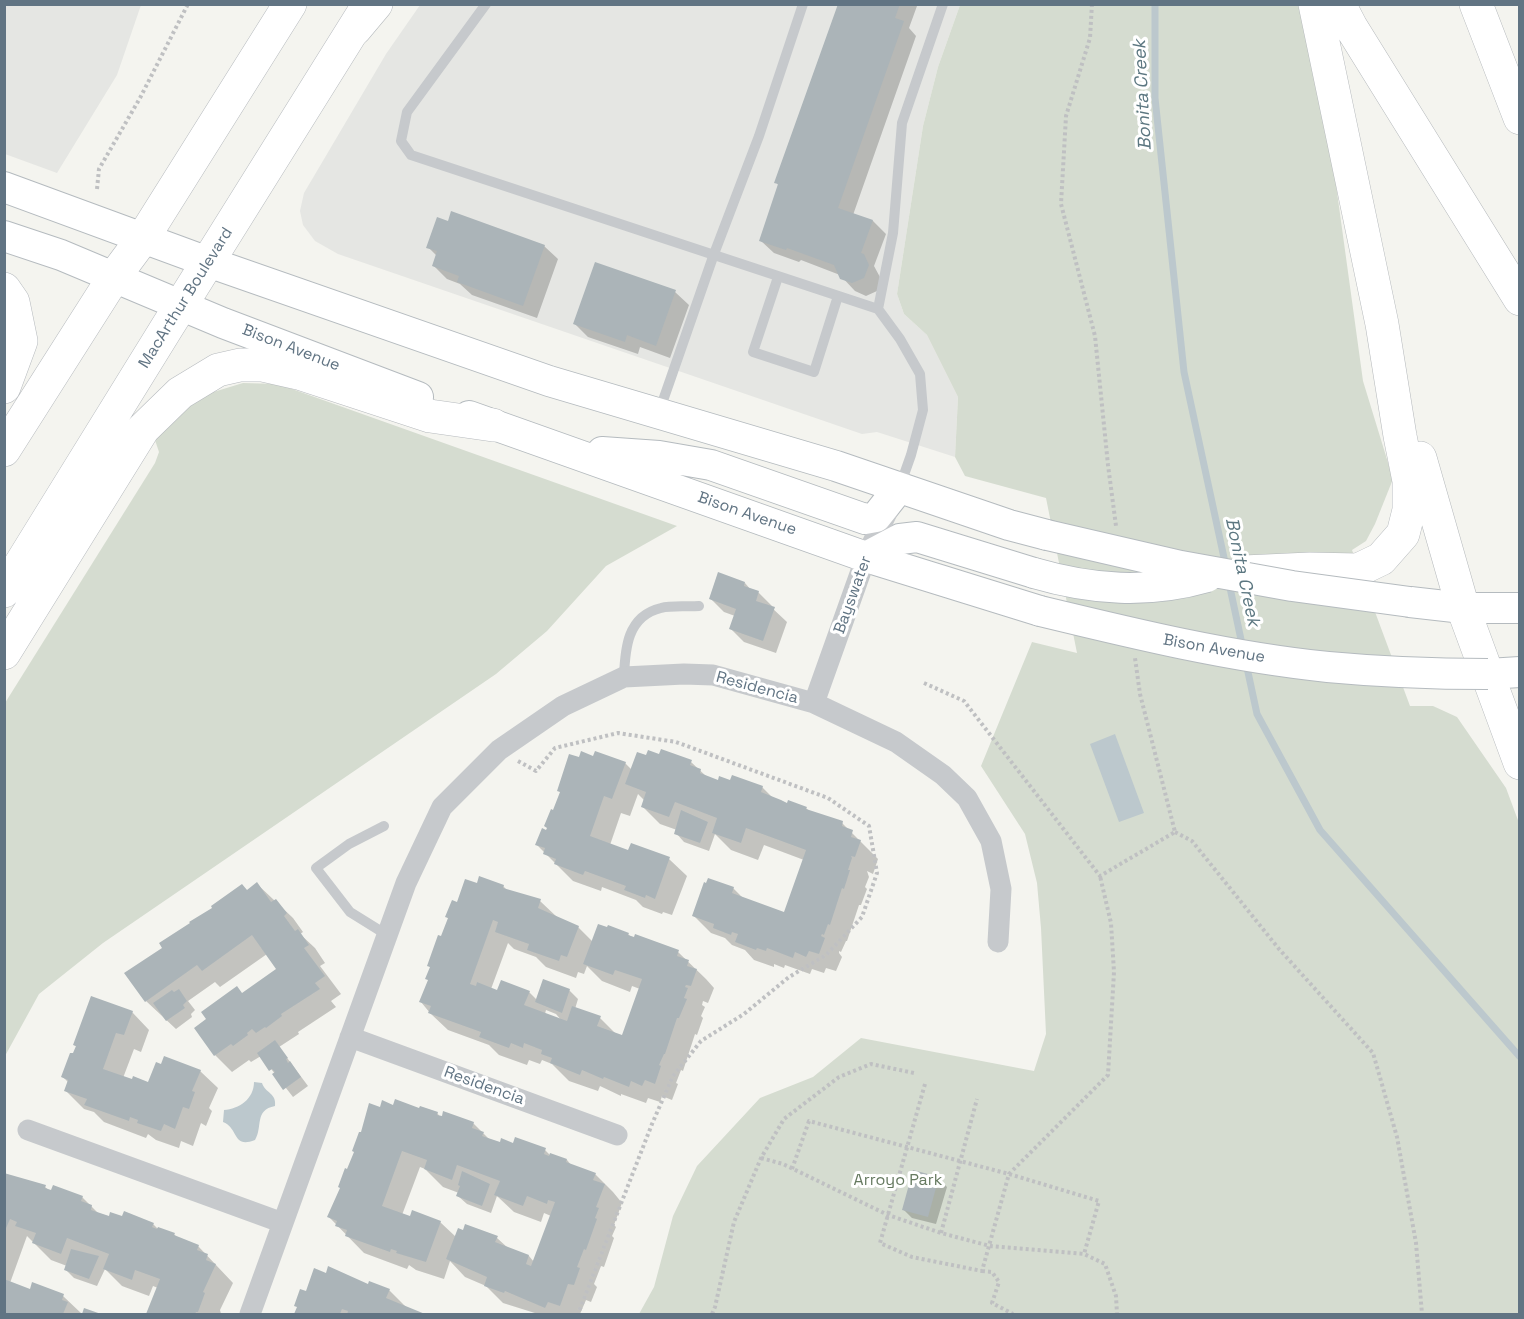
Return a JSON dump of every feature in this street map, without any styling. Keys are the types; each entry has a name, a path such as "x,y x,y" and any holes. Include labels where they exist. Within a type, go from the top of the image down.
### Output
{"main road":[{"path":"4,450 114,277 143,238 290,4"},
{"name":"MacArthur Boulevard","path":"4,591 180,305 362,17 376,4"},
{"path":"866,557 900,539 917,537 1059,580 1108,589 1138,588 1191,582 1221,573 1310,569 1358,570 1381,559 1403,534 1409,510 1409,481 1382,324 1315,4"},
{"path":"1340,4 1351,27 1520,299"},
{"path":"1476,4 1520,118"},
{"path":"4,187 208,262 549,381 836,466 1009,525 1170,563 1292,586 1410,603 1463,608 1520,609"},
{"name":"Bison Avenue","path":"4,236 61,255 180,305 493,425 866,557 1040,611 1156,639 1317,665 1447,674 1504,673"},
{"path":"4,289 13,302 21,341 4,387"},
{"path":"1382,324 1463,608 1504,673 1520,763"},
{"path":"4,653 143,429 180,393 218,370 240,365 262,365 302,374 430,416 493,425"},
{"path":"565,451 658,456 711,465 865,519 876,517 898,488"}],"street":[{"name":"Bayswater","path":"814,704 866,557 898,488"},
{"name":"Residencia","path":"250,1314 406,883 442,807 499,750 563,706 624,677 713,675 814,704 896,741 943,775 967,798 991,841 1001,889 998,942"},
{"name":"Residencia","path":"351,1037 617,1135"},
{"path":"28,1130 283,1223"}],"lane":[{"path":"486,4 407,112 401,141 411,155 878,309 900,339 920,374 923,410 911,455 898,488"},
{"path":"658,412 759,136 803,4"},
{"path":"878,309 893,233 902,123 943,4"},
{"path":"778,277 753,352 814,372 838,296"},
{"path":"624,677 625,650 631,629 644,615 661,608 699,606"},
{"path":"384,826 349,844 316,868 350,912 387,935"}],"path":[{"path":"97,189 99,169 140,98 188,4"},
{"path":"536,771 555,748 618,733 676,742 828,798 869,826 877,873 862,917 826,955 789,977 744,1014 701,1041 673,1076 578,1314"},
{"path":"1175,832 1192,840 1279,949 1373,1053 1397,1137 1416,1243 1422,1314"},
{"path":"982,1271 1009,1174 1108,1075 1114,972 1111,923 1100,876"},
{"path":"712,1314 716,1307 734,1222 761,1158 784,1119 839,1077 871,1064 914,1073"},
{"path":"925,1084 880,1243 912,1257 992,1272 999,1282 992,1303 1013,1314"},
{"path":"940,1233 977,1099"},
{"path":"792,1169 809,1121 1009,1174 1099,1201 1084,1254"},
{"path":"761,1158 783,1164 888,1215 940,1233 990,1246 1084,1254 1105,1264 1116,1296 1117,1314"}],"shaded area":[{"path":"5,4 141,5 117,75 57,173 5,154"},
{"path":"420,5 960,5 938,67 923,126 897,294 904,314 927,335 958,397 955,457 877,432 862,434 338,254 315,241 303,225 300,211 304,193 386,54"},
{"path":"1115,734 1144,813 1119,822 1090,744"},
{"path":"254,1082 262,1083 273,1096 275,1106 264,1111 255,1140 243,1142 223,1122 224,1110 235,1108 245,1102"}],"green space":[{"name":"Arroyo Park","path":"960,5 1300,5 1329,134 1363,381 1393,479 1366,541 1352,550 1410,706 1433,706 1457,717 1506,788 1519,823 1519,1314 639,1314 654,1287 673,1216 697,1166 760,1098 813,1077 861,1038 1034,1071 1046,1034 1037,883 1025,834 981,766 1032,642 1077,653 1046,498 965,476 955,457 958,397 927,335 904,314 897,294 923,126 938,67"},
{"path":"243,383 278,384 677,526 606,566 547,631 496,674 103,943 39,994 5,1056 5,703 155,463 159,452 155,440 197,397"}],"building":[{"path":"838,4 900,4 895,18 904,21 838,208 873,220 861,253 864,254 869,265 864,278 852,283 840,279 834,265 787,248 786,250 759,241 778,184 774,183"},
{"path":"451,211 545,245 523,306 457,282 459,276 432,266 437,251 426,248 437,217 448,221"},
{"path":"595,262 676,290 656,346 627,335 625,342 573,324"},
{"path":"718,572 745,582 744,586 759,591 756,601 775,607 763,641 729,629 736,609 709,599"},
{"path":"661,749 692,760 690,765 701,769 700,773 718,780 719,776 730,780 732,775 763,786 761,792 787,803 788,800 807,807 806,809 843,821 842,826 853,830 851,837 861,840 855,857 851,856 848,870 850,870 830,925 828,924 824,935 821,936 825,938 819,954 809,951 806,957 795,952 793,958 767,948 766,951 757,948 756,950 735,942 738,934 732,932 731,935 713,928 714,924 692,916 704,882 706,883 708,878 734,887 732,893 784,912 806,850 746,828 741,843 712,833 717,818 675,802 669,817 641,807 646,792 625,784 637,752 646,755 648,750 659,754"},
{"path":"581,751 593,756 595,751 626,762 612,799 604,796 590,836 628,850 631,843 670,857 655,899 646,895 645,898 624,890 626,886 585,871 583,875 554,864 556,859 543,854 545,848 535,845 542,828 546,830 547,828 544,826 560,792 557,791 569,754 579,757"},
{"path":"681,810 708,822 700,843 674,834"},
{"path":"479,876 504,885 503,888 541,899 538,908 579,926 567,957 561,955 559,961 527,950 529,944 495,932 498,922 493,920 470,984 476,986 477,982 497,990 501,980 530,991 524,1005 567,1021 572,1006 601,1016 597,1026 622,1035 642,979 615,970 613,975 583,964 598,924 607,927 608,925 629,933 628,935 634,937 635,934 679,950 677,956 689,960 687,966 697,969 691,986 686,985 685,987 688,988 684,998 687,999 659,1065 661,1066 655,1084 645,1080 642,1086 631,1081 629,1087 582,1070 580,1075 550,1063 552,1058 541,1054 542,1050 524,1043 523,1048 511,1043 509,1048 479,1037 481,1032 428,1013 431,1006 419,1002 428,980 425,979 430,967 427,966 438,935 441,936 452,900 457,902 465,879 477,883"},
{"path":"257,882 271,902 276,899 287,913 284,916 295,931 298,929 309,945 304,948 325,976 315,983 320,989 281,1014 282,1016 266,1028 256,1033 252,1029 247,1033 248,1035 233,1046 231,1044 214,1056 194,1028 206,1019 201,1012 237,986 242,993 276,969 252,935 202,971 197,965 145,1002 124,973 162,948 159,943 212,908 211,906 242,884 247,890"},
{"path":"543,979 570,989 562,1013 535,1002"},
{"path":"179,989 187,1001 183,1005 185,1008 166,1021 153,1003 172,990 174,992"},
{"path":"91,996 133,1011 124,1035 116,1033 103,1069 148,1082 156,1062 161,1064 164,1056 201,1070 192,1091 195,1092 189,1109 183,1107 175,1129 164,1124 161,1131 137,1123 138,1120 130,1117 129,1121 84,1105 87,1099 64,1091 68,1080 61,1077 70,1053 73,1053 76,1046 73,1045"},
{"path":"275,1040 288,1058 286,1059 288,1063 290,1061 301,1077 283,1090 272,1074 275,1072 272,1069 269,1071 257,1053"},
{"path":"395,1099 438,1112 437,1115 442,1116 443,1111 474,1122 472,1128 484,1132 482,1136 500,1142 501,1138 513,1143 515,1137 546,1148 544,1154 549,1156 550,1153 567,1159 566,1162 596,1173 593,1180 605,1184 596,1207 599,1208 595,1218 597,1219 577,1267 580,1268 574,1285 568,1284 560,1306 548,1302 545,1308 505,1291 504,1293 484,1286 487,1277 446,1259 458,1228 463,1230 465,1224 498,1236 495,1242 529,1255 526,1264 531,1266 555,1202 548,1200 547,1204 527,1196 523,1206 494,1195 500,1181 457,1165 452,1180 424,1169 427,1160 402,1151 382,1206 410,1216 412,1210 441,1221 426,1262 345,1236 347,1230 335,1226 337,1221 327,1217 340,1188 338,1187 345,1168 347,1169 354,1152 352,1151 359,1132 361,1132 369,1103 380,1107 382,1100 393,1105"},
{"path":"913,1170 939,1177 928,1217 902,1210"},
{"path":"462,1171 490,1184 482,1206 456,1196"},
{"path":"4,1173 46,1185 45,1188 51,1190 53,1185 83,1196 81,1201 92,1205 91,1210 109,1216 110,1212 122,1216 124,1211 154,1223 152,1227 175,1233 174,1235 199,1245 197,1250 208,1254 206,1260 216,1264 203,1292 205,1293 198,1312 195,1314 146,1314 160,1279 135,1270 132,1280 103,1269 109,1254 67,1238 61,1254 32,1243 36,1233 15,1226 17,1222 10,1219 4,1233"},
{"path":"71,1249 99,1256 89,1279 64,1270"},
{"path":"328,1266 368,1284 369,1281 390,1289 386,1298 425,1314 347,1314 348,1311 342,1309 340,1314 294,1314 297,1307 294,1306 300,1289 306,1291 314,1268 326,1273"},
{"path":"4,1279 30,1289 32,1282 64,1294 62,1300 68,1302 63,1314 4,1314"},
{"path":"84,1308 101,1314 82,1314"}],"waterway":[{"name":"Bonita Creek","path":"1155,4 1155,98 1184,372 1226,567"},
{"name":"Bonita Creek","path":"1229,583 1243,649"},
{"name":"Bonita Creek","path":"1246,663 1257,714 1320,830 1520,1057"}]}
